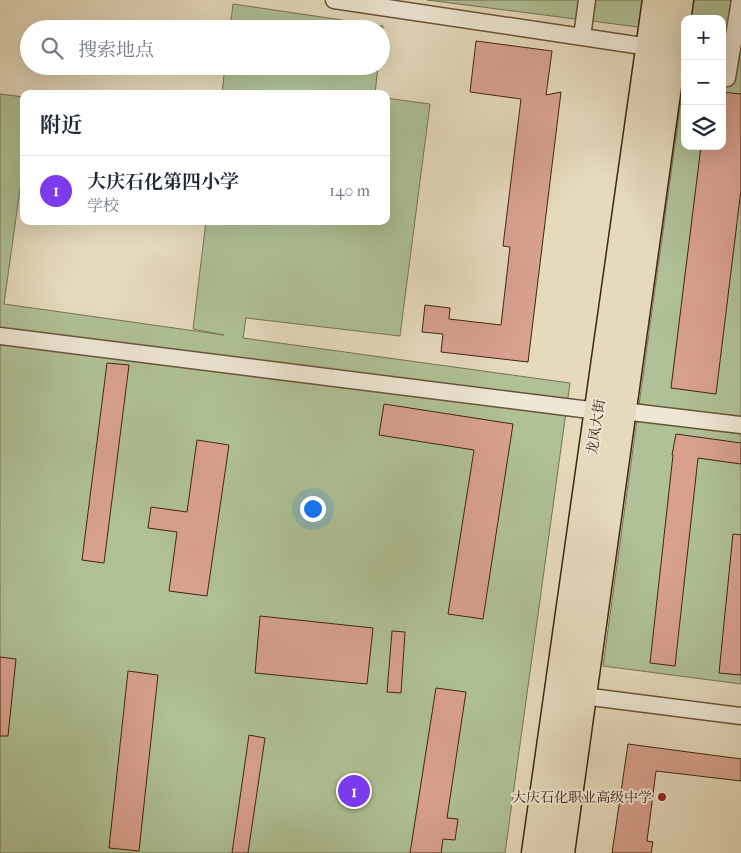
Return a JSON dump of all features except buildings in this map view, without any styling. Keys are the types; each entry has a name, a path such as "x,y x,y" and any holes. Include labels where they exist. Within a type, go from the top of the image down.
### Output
{"main road":[{"name":"龙凤大街","path":"561,853 583,696 649,47 656,0"},
{"name":"龙凤大街","path":"535,853 611,411 678,72 680,0"}],"street":[{"path":"334,0 395,4 649,47"},
{"path":"582,37 586,0"},
{"path":"730,79 736,55 740,0"},
{"path":"0,336 611,411 741,425"},
{"path":"583,696 741,716"}],"green space":[{"path":"427,0 741,0 741,684 603,666 681,101 681,150 726,150 726,15 681,15 681,32"},
{"path":"233,4 342,20 231,20"},
{"path":"224,75 377,75 375,90 222,90"},
{"path":"0,94 20,96 20,189 4,304 224,335 193,329 206,225 390,225 390,99 430,104 400,336 246,318 243,338 570,383 505,853 0,853"}],"place":[{"name":"大庆石化第四小学","path":"354,791"},
{"name":"大庆石化职业高级中学","path":"662,797"}]}
